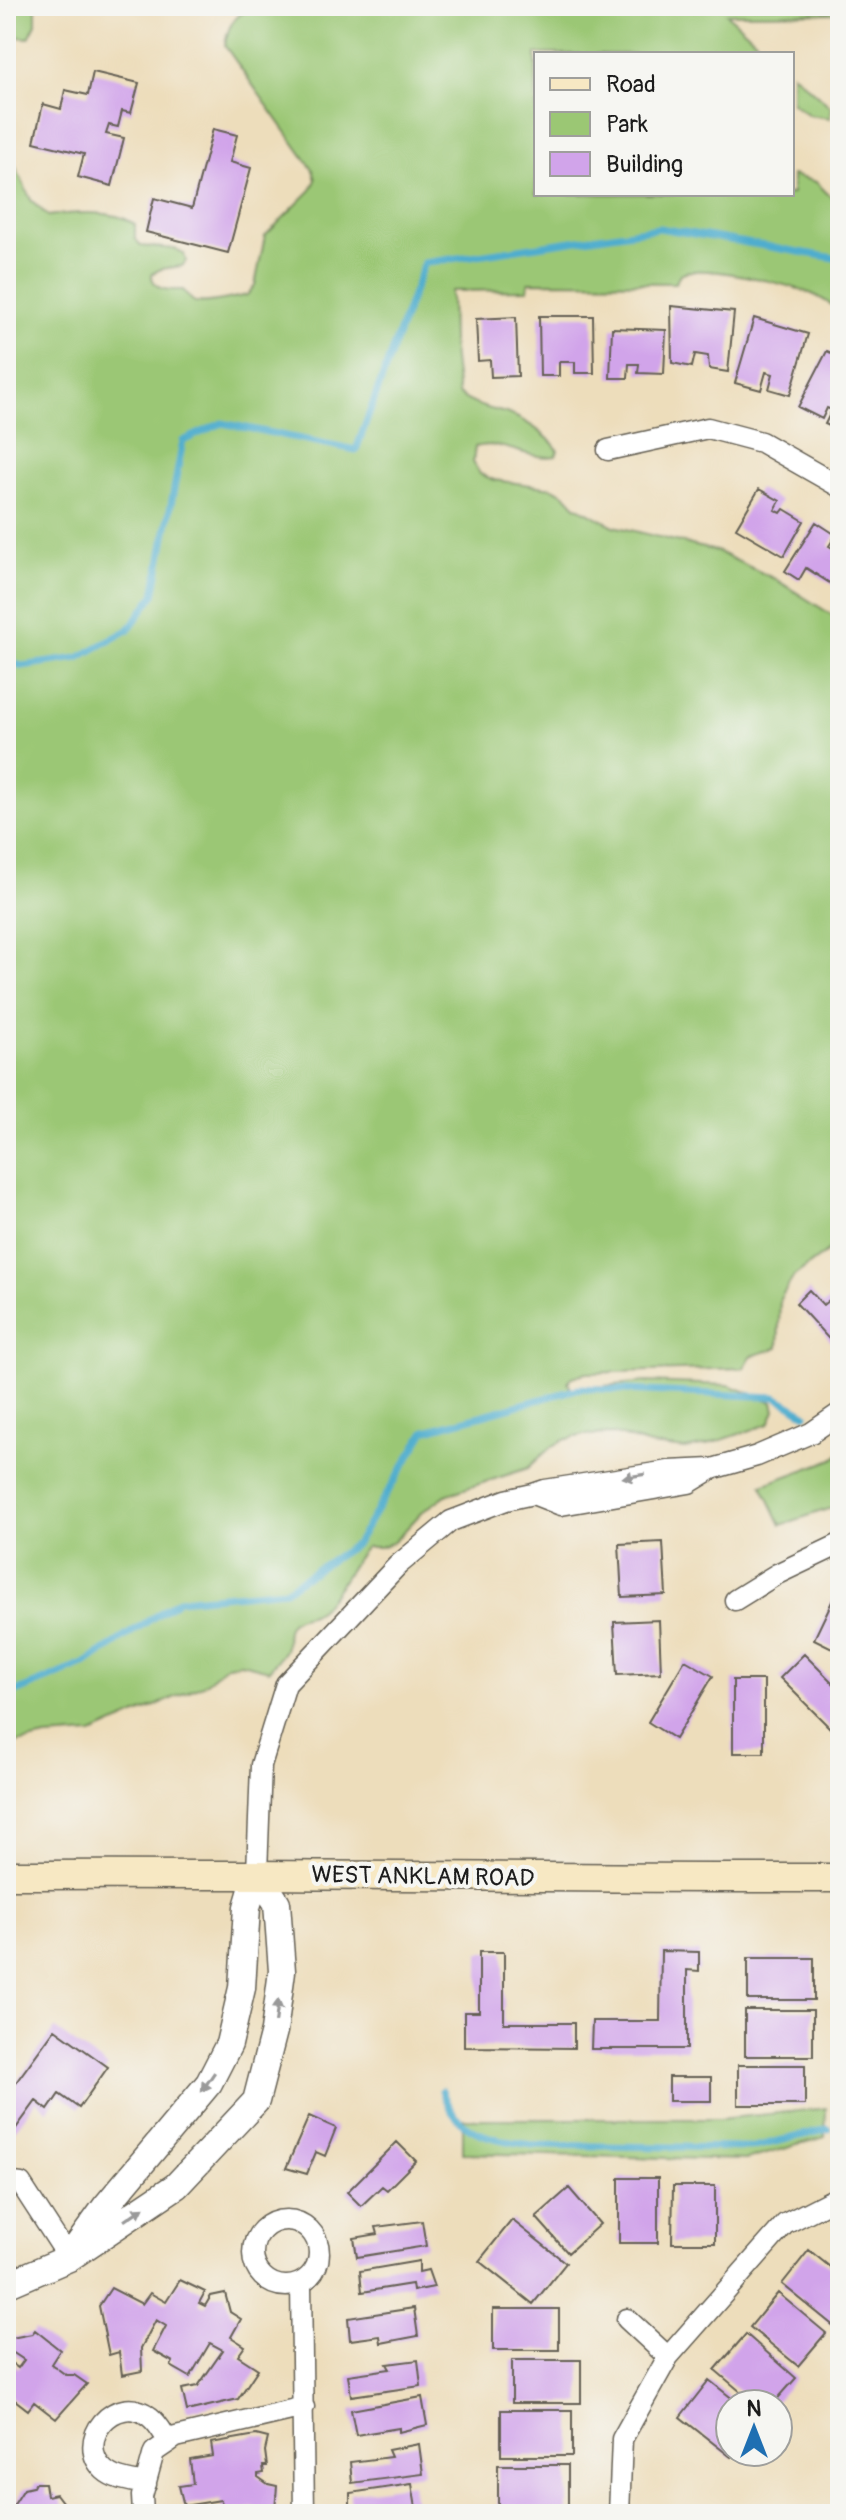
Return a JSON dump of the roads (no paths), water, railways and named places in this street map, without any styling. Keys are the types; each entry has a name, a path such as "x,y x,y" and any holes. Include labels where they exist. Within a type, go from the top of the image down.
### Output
{"main road":[{"name":"WEST ANKLAM ROAD","path":"6,1875 257,1873 840,1878"}],"street":[{"path":"608,450 708,428 761,442 840,487"},
{"path":"69,2258 106,2206 209,2083 229,2044 242,1988 247,1907 257,1873 261,1765 286,1684 398,1565 451,1521 506,1500 545,1490 669,1471 712,1469 757,1456 811,1433 840,1413"},
{"path":"735,1600 777,1574 840,1544"},
{"path":"6,2285 69,2258 176,2186 256,2101 274,2031 282,1971 277,1903 257,1873"},
{"path":"6,2182 21,2184 69,2258"},
{"path":"619,2514 622,2439 668,2357 785,2224 840,2196"},
{"path":"301,2283 304,2514"},
{"path":"627,2319 668,2357"},
{"path":"143,2514 142,2496 154,2452 176,2437 304,2407"},
{"path":"146,2484 113,2476 104,2470 93,2450 98,2427 115,2412 138,2410 157,2423 169,2442"}],"waterway":[{"path":"6,661 22,666 78,658 128,630 154,595 183,441 222,423 356,450 424,263 659,228 840,259"},
{"path":"6,1696 86,1663 179,1600 285,1590 356,1544 425,1431 581,1388 776,1397 806,1414"},
{"path":"442,2090 448,2105 466,2126 490,2137 533,2145 750,2148 828,2129"}]}
